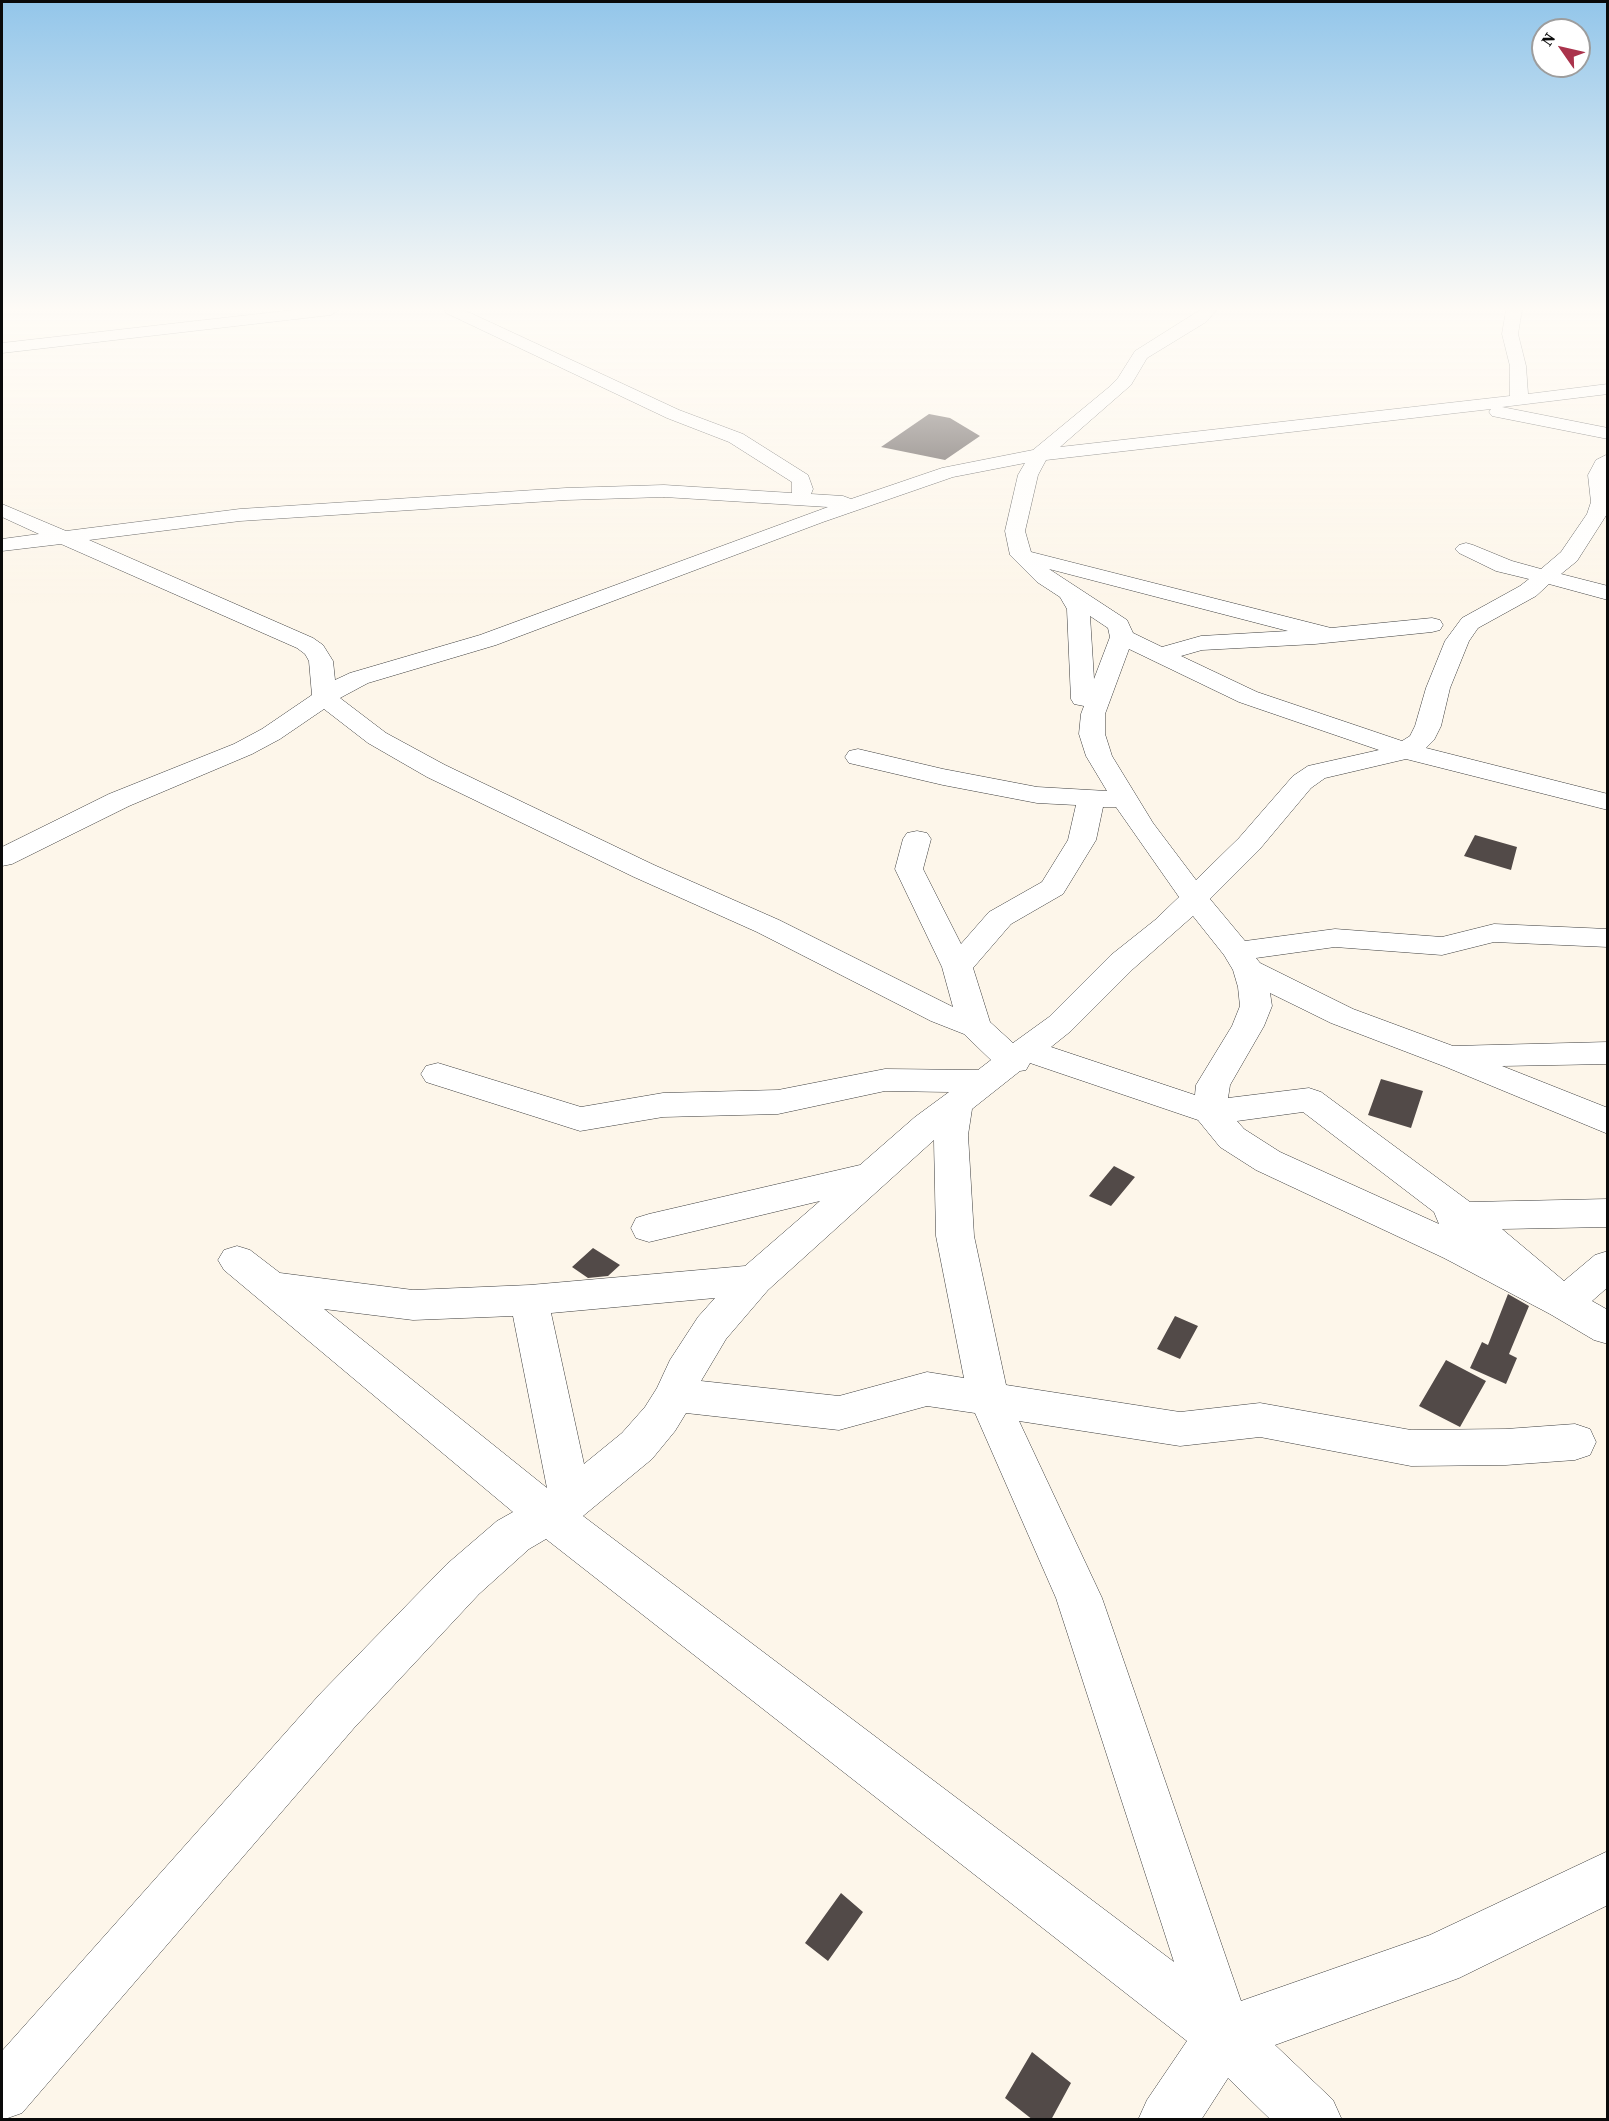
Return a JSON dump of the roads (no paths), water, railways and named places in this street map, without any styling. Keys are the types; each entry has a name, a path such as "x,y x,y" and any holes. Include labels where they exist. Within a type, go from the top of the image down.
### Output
{"street":[{"path":"662,409 736,438 801,479 803,489 800,499"},
{"path":"1093,409 1039,454 1028,475 1015,531 1022,555 1045,577 1119,626 1122,637 1093,714 1092,734 1099,756 1141,825 1243,960 1254,987 1256,1006 1248,1026 1213,1084 1210,1112 1232,1138 1268,1161 1457,1248 1564,1303 1608,1329"},
{"path":"2,858 119,800 243,749 271,734 359,678 488,640 816,518 949,472 1039,454 1220,432 1455,409"},
{"path":"1484,409 1608,435"},
{"path":"2,2092 337,1711 463,1579 513,1535 560,1508 637,1446 660,1419 675,1395 684,1372 712,1328 755,1280 927,1126 1060,1024 1136,949 1166,926 1250,844 1302,782 1317,772 1367,762 1405,751 1421,740 1457,641 1470,623 1528,591 1569,556 1597,514 1605,478"},
{"path":"2,545 240,515 566,494 664,491 863,502"},
{"path":"2,510 305,643 315,650 321,661 325,698 377,738 436,771 644,871 768,926 942,1014 975,1027"},
{"path":"1466,549 1504,566 1608,593"},
{"path":"1022,555 1329,635"},
{"path":"1069,592 1078,609 1083,699"},
{"path":"1159,655 1201,642 1329,635 1432,625"},
{"path":"1122,637 1248,697 1405,751 1608,801"},
{"path":"858,757 943,777 1037,795 1125,799"},
{"path":"957,967 1000,918 1053,888 1082,840 1090,803"},
{"path":"916,839 909,869 957,967 975,1027 996,1075"},
{"path":"1243,960 1335,938 1442,946 1494,933 1608,938"},
{"path":"1243,960 1342,1016 1450,1057 1608,1122"},
{"path":"1450,1057 1608,1053"},
{"path":"438,1074 580,1119 663,1105 778,1102 885,1080 996,1075 1210,1112 1309,1100 1463,1216 1564,1303"},
{"path":"996,1075 951,1135 955,1236 988,1400 1079,1598 1140,1776 1224,2035"},
{"path":"649,1228 870,1176"},
{"path":"1396,1220 1608,1213"},
{"path":"237,1260 269,1287 560,1508 1224,2035 1313,2120"},
{"path":"1564,1303 1608,1265"},
{"path":"269,1287 413,1305 530,1300 755,1280"},
{"path":"530,1300 560,1508"},
{"path":"675,1395 839,1413 927,1389 1180,1429 1260,1420 1411,1448 1506,1447 1575,1442"},
{"path":"1167,2120 1224,2035 1440,1959 1608,1877"}]}
